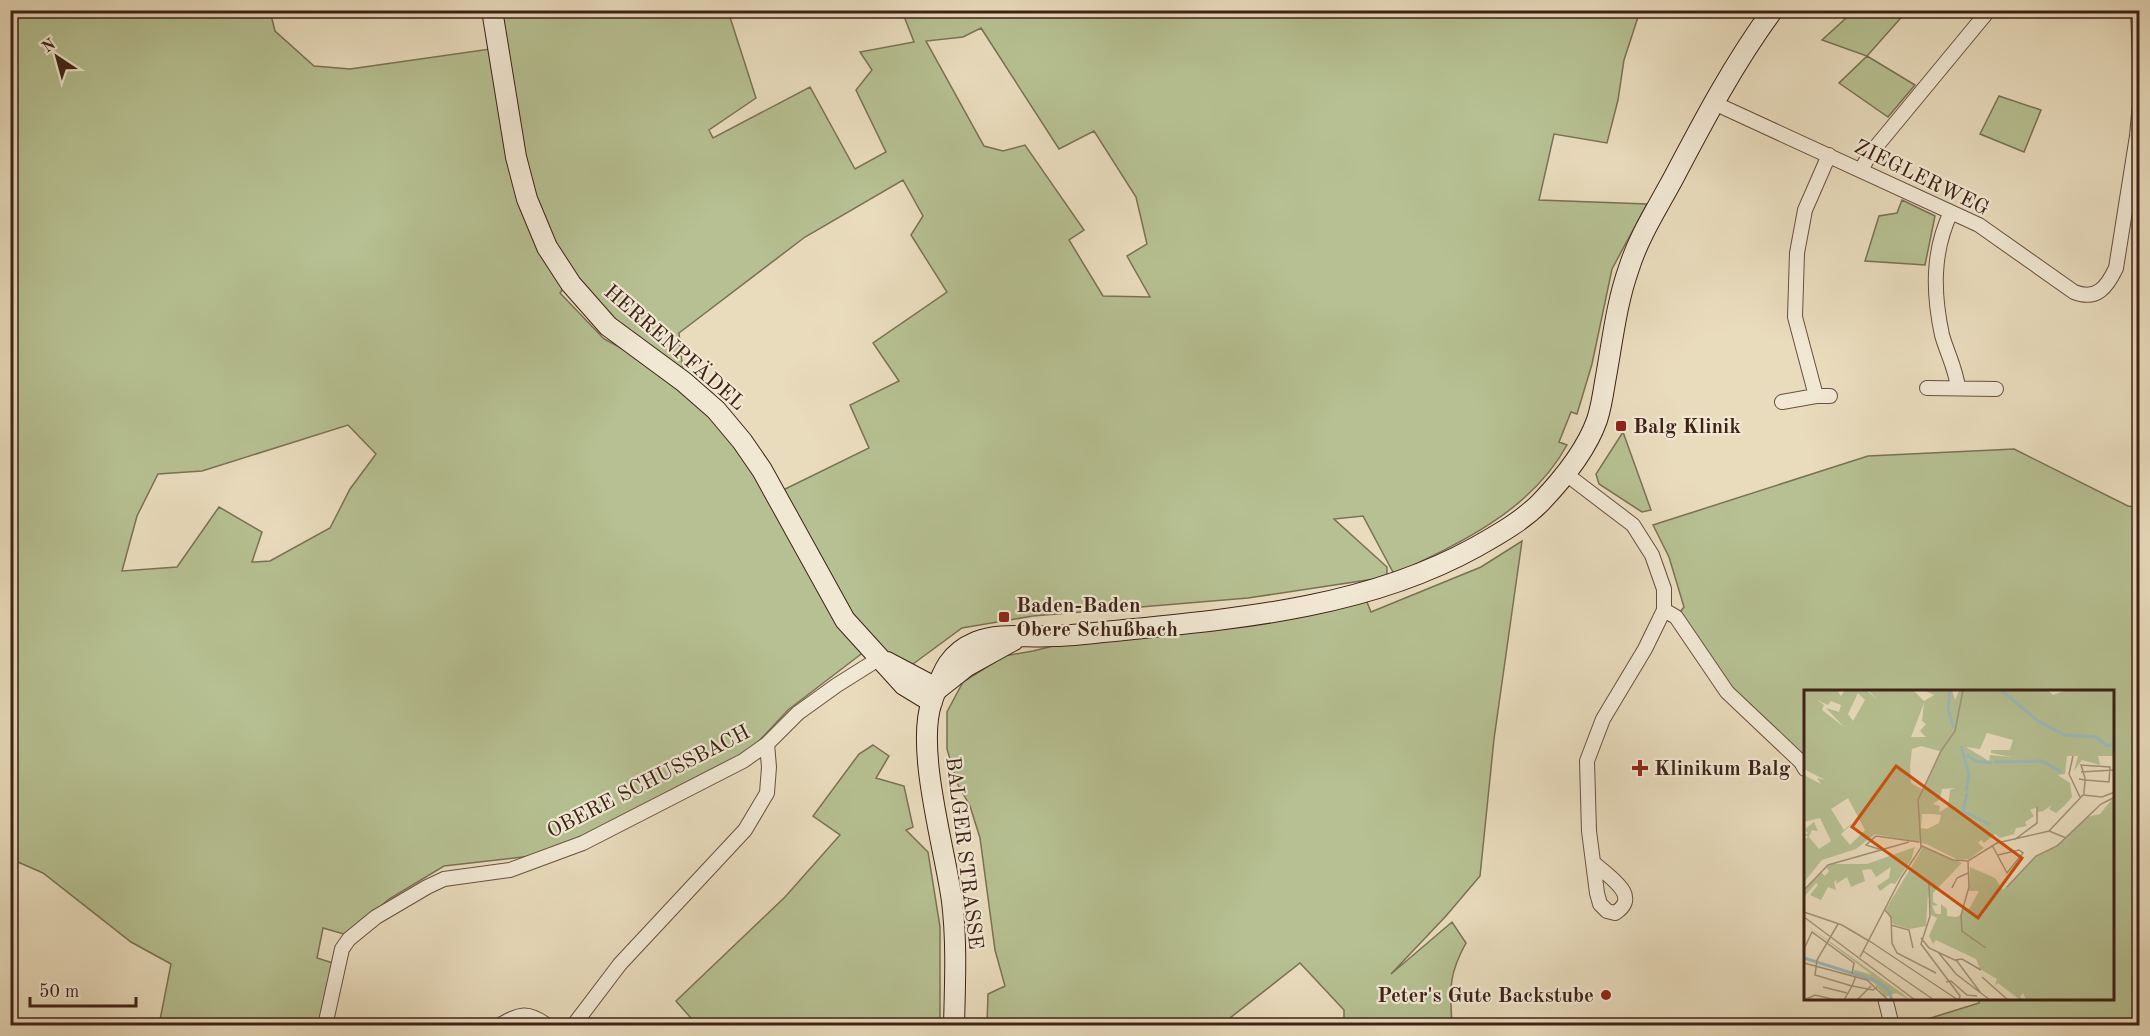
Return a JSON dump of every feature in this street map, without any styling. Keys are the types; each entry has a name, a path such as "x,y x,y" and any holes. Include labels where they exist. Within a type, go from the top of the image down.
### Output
{"street":[{"name":"HERRENPFÄDEL","path":"492,10 516,157 527,200 547,247 571,284 608,326 684,382 716,410 762,470 845,620 904,685 935,695"},
{"name":"BALGER STRASSE","path":"954,1026 956,957 952,903 934,800 928,749 928,719 942,672 948,661 974,642 990,638 1101,632 1308,607 1391,585 1429,570 1499,534 1538,505 1566,474 1590,437 1599,414 1628,268 1643,235 1733,68 1773,10"},
{"path":"1861,170 1870,154 1989,10"},
{"path":"2138,10 2139,60"},
{"name":"ZIEGLERWEG","path":"1714,103 1978,225 2074,292 2084,296 2099,293 2112,278 2116,268 2137,136 2139,104"},
{"path":"1782,402 1823,396 1795,317 1797,253 1805,210 1829,155"},
{"path":"1951,212 1940,240 1936,258 1935,283 1942,335 1957,375 1958,388"},
{"path":"1927,388 1996,389"},
{"path":"1566,474 1633,525 1652,555 1664,589 1664,610 1640,657 1603,719 1587,761 1589,831 1594,863"},
{"path":"1664,610 1676,617 1727,692 1804,767"},
{"name":"OBERE SCHUSSBACH","path":"325,1026 342,949 349,939 376,917 427,886 444,879 510,870 583,843 742,760 767,744 798,713 880,658"},
{"name":"OBERE SCHUSSBACH","path":"573,1026 620,964 745,830 767,793 769,767 767,744"},
{"path":"1885,1000 1892,1026"},
{"path":"498,1026 516,1016 526,1014 548,1026"}],"green space":[{"path":"1855,10 1907,11 1867,56 1822,40"},
{"path":"10,11 270,11 275,31 314,66 350,69 490,49 505,142 566,285 560,293 604,339 679,379 608,326 550,242 522,158 497,11 728,11 756,98 709,130 713,138 810,87 855,169 886,152 856,90 872,70 860,52 914,42 902,11 1640,11 1624,60 1618,100 1607,143 1554,134 1539,200 1647,204 1612,269 1592,364 1577,414 1571,412 1559,442 1567,445 1552,468 1534,489 1514,507 1468,537 1394,574 1363,516 1334,519 1387,567 1387,577 1248,598 1033,616 962,628 913,664 869,648 788,710 746,755 580,837 531,856 444,866 389,899 347,935 323,928 317,958 333,963 318,1025 159,1025 171,964 131,942 43,873 11,859","holes":["981,28 1059,149 1094,131 1136,197 1147,244 1127,256 1150,297 1103,296 1069,240 1084,230 1025,145 1003,151 984,146 926,41 963,37","903,180 923,216 911,235 947,292 873,343 899,381 850,405 869,448 775,494 684,382 679,333 805,237","348,425 376,454 350,489 330,528 270,561 252,562 262,532 219,507 177,567 122,571 137,516 158,474 202,471"]},
{"path":"1867,56 1915,85 1888,117 1839,83"},
{"path":"1999,96 2041,110 2024,152 1980,134"},
{"path":"1902,200 1935,216 1925,265 1865,261 1879,216 1897,213"},
{"path":"1623,432 1651,510 1642,512 1599,484 1596,474"},
{"path":"2014,449 2128,506 2139,508 2139,1025 1908,1025 1979,1003 1979,1000 2114,1000 2114,690 1804,690 1804,768 1763,726 1676,617 1684,607 1669,557 1653,525 1868,456"},
{"path":"1522,541 1494,739 1480,876 1391,974 1452,922 1466,943 1453,974 1452,1025 1344,1025 1344,1010 1300,963 1221,1025 987,1025 988,994 1005,986 995,950 980,838 970,806 957,783 947,749 947,712 963,682 1004,656 1081,639 1365,597 1371,612 1481,567"},
{"path":"873,745 889,756 876,778 904,786 913,827 906,830 928,852 940,927 940,1025 697,1025 676,1001 785,897 840,835 813,816 859,754"}],"place":[{"name":"Balg Klinik","path":"1621,426"},
{"name":"Baden-Baden Obere Schußbach","path":"1004,617"},
{"name":"Klinikum Balg","path":"1640,768"},
{"name":"Peter's Gute Backstube","path":"1606,995"}]}
